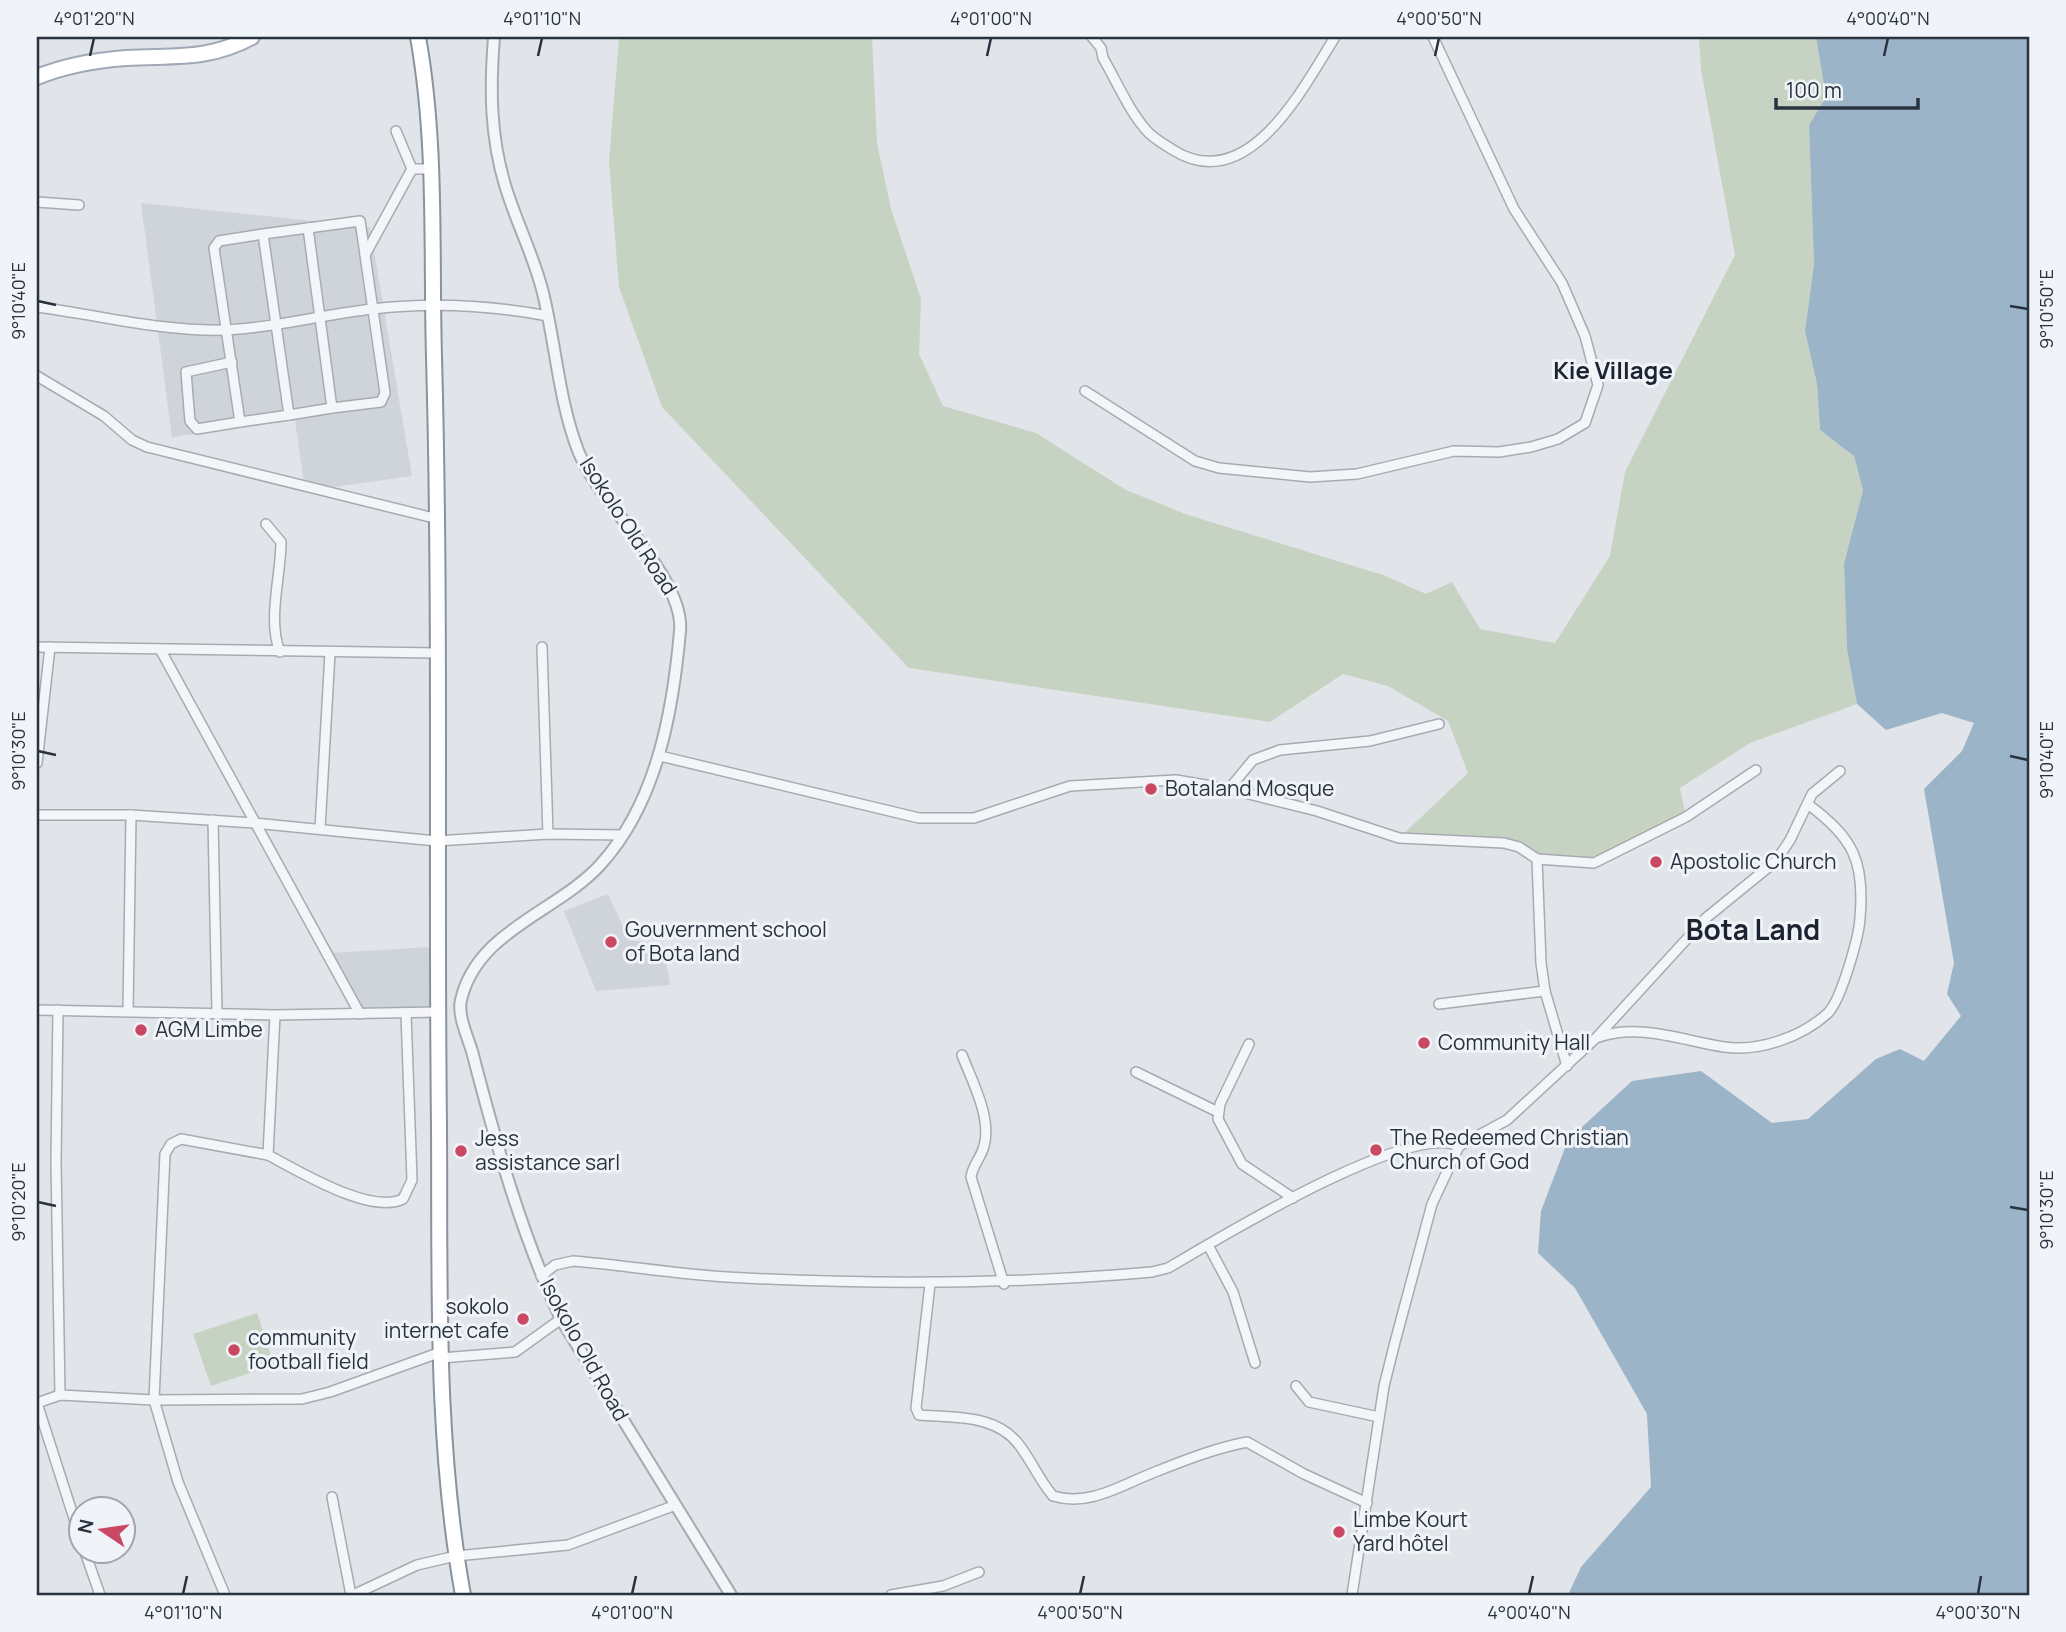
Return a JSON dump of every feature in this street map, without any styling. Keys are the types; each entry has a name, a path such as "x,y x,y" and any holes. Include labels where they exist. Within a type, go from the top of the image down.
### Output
{"main road":[{"path":"37,77 127,58 167,59 206,54 252,37"},
{"path":"418,37 433,169 438,519 436,841 441,1355 445,1455 463,1595"}],"street":[{"name":"Isokolo Old Road","path":"494,37 490,97 495,147 505,186 542,291 569,426 580,456 596,485 678,602 681,627 660,756 643,797 622,835 603,862 584,881 490,947 475,965 460,1004 480,1082 541,1276 561,1319 673,1506 731,1595"},
{"path":"1092,37 1101,48 1103,58 1147,132 1184,157 1200,162 1223,160 1245,152 1275,127 1335,37"},
{"path":"1085,391 1195,461 1219,468 1310,477 1357,474 1454,451 1499,452 1531,447 1558,439 1585,423 1590,415 1598,385 1585,336 1562,283 1510,202 1433,37"},
{"path":"396,131 412,169"},
{"path":"412,169 433,169"},
{"path":"365,255 412,169"},
{"path":"37,202 79,205"},
{"path":"232,362 187,372 190,421 197,429 381,402 385,393 360,221 263,234 215,244 228,330 240,422"},
{"path":"308,228 332,408"},
{"path":"263,234 289,415"},
{"path":"37,307 178,330 228,330 372,309 433,304 487,306 548,316"},
{"path":"37,376 104,415 132,440 146,447 438,519"},
{"path":"266,524 275,531 281,542 276,619 276,642 280,652"},
{"path":"37,647 436,653"},
{"path":"37,763 50,647"},
{"path":"541,648 548,834"},
{"path":"160,649 360,1014"},
{"path":"320,829 330,653"},
{"path":"1229,789 1253,760 1280,750 1370,741 1439,724"},
{"path":"660,756 919,818 974,818 1057,789 1098,782 1176,780 1229,789 1317,811 1399,838 1504,843 1519,847 1537,859 1594,863 1686,817 1756,769"},
{"path":"1352,1595 1379,1417 1395,1342 1432,1204 1459,1146 1507,1120 1597,1037 1706,918 1776,860 1814,792 1840,771"},
{"path":"1597,1037 1626,1031 1748,1049 1773,1044 1829,1012 1838,997 1860,920 1861,884 1849,842 1835,824 1809,805"},
{"path":"37,816 131,815 254,822 436,841 548,834 622,835"},
{"path":"128,1011 131,815"},
{"path":"213,820 217,1013"},
{"path":"1537,859 1538,929 1545,991 1567,1066"},
{"path":"1439,1004 1545,991"},
{"path":"37,1010 360,1014 406,1013 460,1004"},
{"path":"58,1010 56,1162 60,1395"},
{"path":"225,1595 178,1482 155,1400 165,1154 171,1144 181,1139 268,1155 325,1185 386,1204 402,1199 412,1180 406,1013"},
{"path":"268,1155 275,1015"},
{"path":"1249,1044 1218,1112 1221,1128 1242,1164 1293,1198"},
{"path":"962,1055 985,1125 985,1144 973,1164 971,1177 1004,1283"},
{"path":"1136,1072 1218,1112"},
{"path":"541,1276 555,1265 573,1261 725,1277 930,1284 1004,1283 1161,1271 1293,1198 1358,1166 1433,1144 1452,1143 1459,1146"},
{"path":"1208,1245 1233,1292 1255,1363"},
{"path":"930,1284 916,1408 919,1416 987,1421 1003,1429 1022,1448 1053,1496 1076,1501 1125,1487 1153,1472 1202,1454 1247,1442 1304,1474 1367,1503"},
{"path":"67,1496 37,1403 60,1395 155,1400 302,1399 441,1355 515,1352 561,1319"},
{"path":"1296,1387 1309,1402 1379,1417"},
{"path":"332,1497 352,1595 417,1565 456,1556 568,1545 673,1506"},
{"path":"90,1566 100,1595"},
{"path":"891,1595 946,1585 979,1572"},
{"path":"943,1595 946,1585"}],"shaded area":[{"path":"141,203 370,227 412,476 305,491 295,420 172,437"},
{"name":"Gouvernment school of Bota land","path":"608,894 629,940 663,944 670,985 596,991 564,911"},
{"path":"430,947 431,1008 361,1009 332,953"}],"green space":[{"path":"619,37 872,37 877,143 891,209 921,299 919,354 943,406 1036,433 1126,490 1188,515 1383,575 1426,594 1452,582 1480,629 1555,643 1610,556 1625,472 1735,255 1701,69 1699,37 1816,37 1826,97 1809,125 1814,264 1805,331 1817,384 1820,430 1854,456 1863,490 1844,564 1847,649 1857,704 1750,743 1680,788 1686,817 1594,863 1523,853 1514,846 1399,838 1468,773 1448,721 1388,686 1343,674 1270,722 909,668 662,407 619,287 609,162"},
{"name":"community football field","path":"257,1313 274,1365 211,1386 193,1334"}],"water":[{"path":"1816,37 2029,37 2029,1595 1568,1595 1581,1567 1651,1487 1647,1414 1575,1288 1538,1253 1541,1211 1568,1140 1632,1081 1701,1071 1772,1123 1808,1119 1876,1059 1900,1049 1924,1061 1961,1016 1947,994 1954,963 1924,789 1962,751 1974,723 1942,713 1886,730 1857,704 1847,649 1844,564 1863,490 1854,456 1820,430 1817,384 1805,331 1814,264 1809,125 1826,97"}],"place":[{"name":"Botaland Mosque","path":"1151,789"},
{"name":"Apostolic Church","path":"1656,862"},
{"name":"Gouvernment school of Bota land","path":"611,942"},
{"name":"AGM Limbe","path":"141,1030"},
{"name":"Community Hall","path":"1424,1043"},
{"name":"The Redeemed Christian Church of God","path":"1376,1150"},
{"name":"Jess assistance sarl","path":"461,1151"},
{"name":"sokolo internet cafe","path":"523,1319"},
{"name":"community football field","path":"234,1350"},
{"name":"Limbe Kourt Yard hôtel","path":"1339,1532"}],"district":[{"name":"Kie Village","path":"1613,371"},
{"name":"Bota Land","path":"1753,930"}]}
